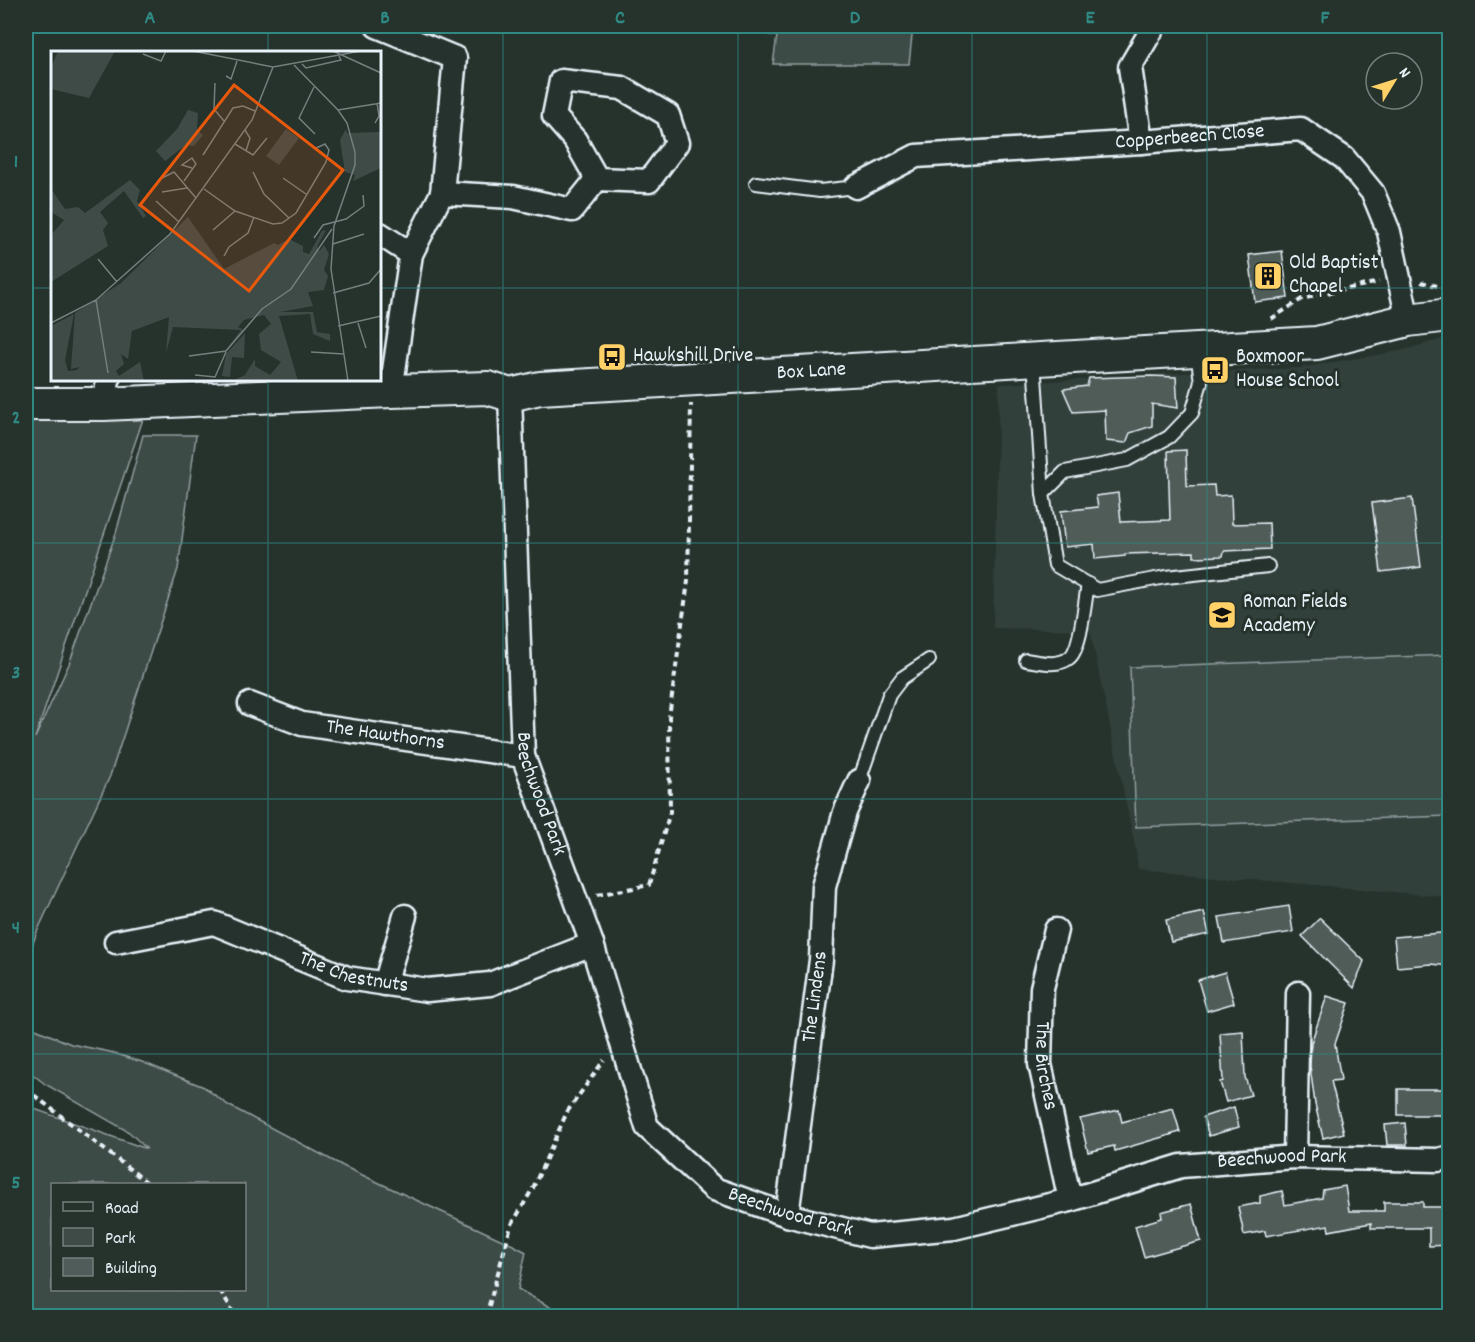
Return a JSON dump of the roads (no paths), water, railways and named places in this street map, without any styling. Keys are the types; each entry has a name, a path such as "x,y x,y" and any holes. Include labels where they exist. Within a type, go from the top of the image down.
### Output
{"main road":[{"name":"Box Lane","path":"26,404 106,392 391,391 488,388 510,395 540,388 1317,343 1408,320 1449,315"}],"street":[{"path":"377,26 455,58 442,192 411,254 391,391"},
{"path":"1141,142 1130,67 1154,26"},
{"path":"561,81 622,88 668,115 677,143 649,181 597,179 575,140 554,116 561,81"},
{"name":"Copperbeech Close","path":"856,187 916,156 1301,129 1344,158 1373,193 1389,231 1408,320"},
{"path":"442,192 513,197 572,210 597,179"},
{"path":"381,235 411,254"},
{"name":"Beechwood Park","path":"510,395 523,756 592,944 647,1127 714,1189 787,1215 870,1236 954,1228 1070,1200 1180,1166 1295,1157 1438,1160 1449,1157"},
{"name":"The Hawthorns","path":"250,704 302,724 523,756"},
{"name":"The Lindens","path":"787,1215 821,960 824,886 845,812 859,780"},
{"path":"385,984 405,916"},
{"name":"The Chestnuts","path":"116,942 214,923 346,978 427,990 490,984 592,944"},
{"name":"The Birches","path":"1056,930 1042,988 1040,1064 1070,1200"},
{"path":"1295,1157 1298,993"}],"lane":[{"path":"756,183 820,191 856,187"},
{"path":"1043,494 1065,472 1128,460 1170,437 1192,413 1201,382 1197,350"},
{"path":"1034,359 1043,494 1055,565 1097,590 1166,577 1268,566"},
{"path":"1026,660 1055,663 1068,659 1076,650 1088,585"},
{"path":"859,780 889,694 902,678 929,660"}],"place":[{"name":"Old Baptist Chapel","path":"1268,276"},
{"name":"Hawkshill Drive","path":"612,357"},
{"name":"Boxmoor House School","path":"1215,370"},
{"name":"Roman Fields Academy","path":"1222,615"}]}
